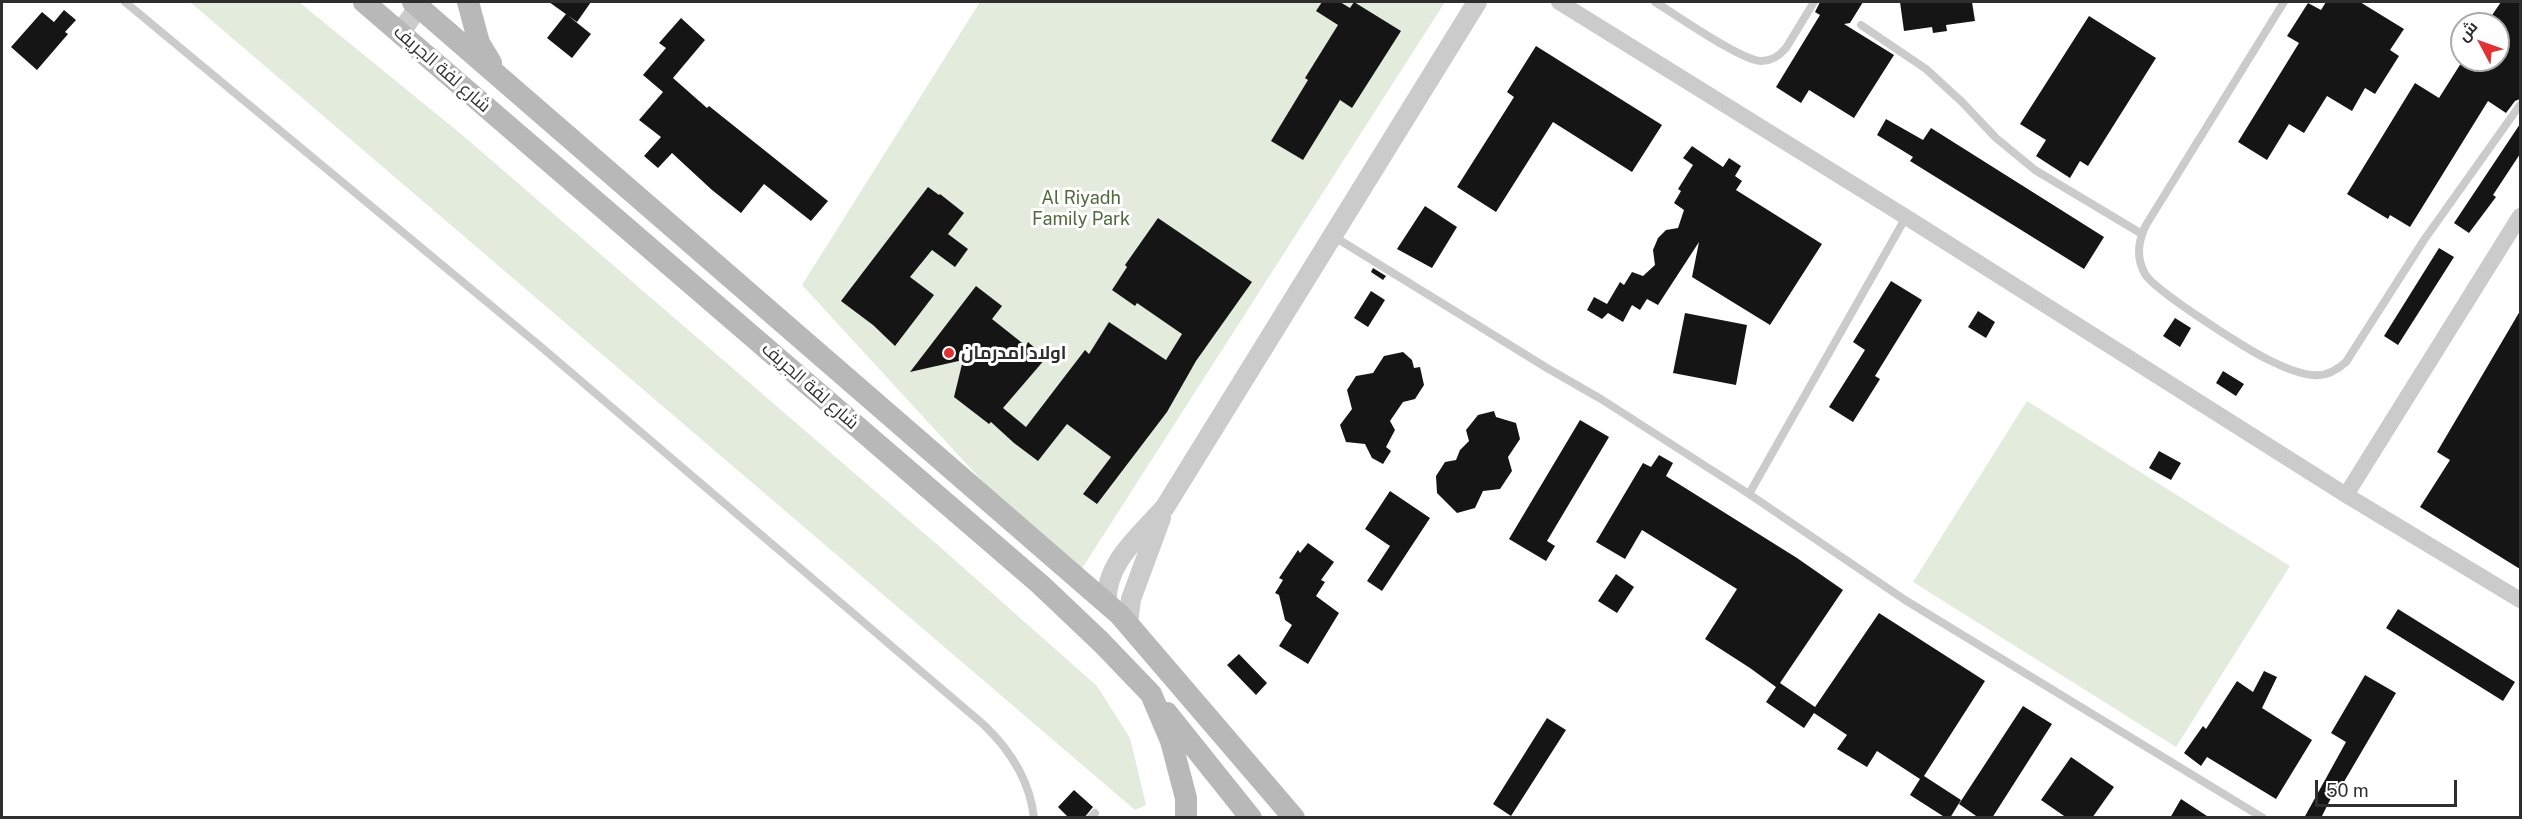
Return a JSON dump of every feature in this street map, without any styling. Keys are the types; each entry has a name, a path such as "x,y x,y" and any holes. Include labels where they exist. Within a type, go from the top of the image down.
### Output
{"main road":[{"name":"شارع لفة الجريف","path":"364,2 1041,585 1101,642 1151,694 1171,741 1186,798 1186,818"},
{"path":"468,2 479,44 498,74"},
{"name":"شارع لفة الجريف","path":"418,3 1128,623 1294,818"},
{"path":"1151,694 1251,818"}],"street":[{"path":"1107,604 1106,593 1110,574 1117,561 1165,507 1477,2"},
{"path":"400,33 418,3"},
{"path":"1565,3 2346,495 2520,600"},
{"path":"2346,495 2520,216"},
{"path":"1128,623 1131,599 1165,507"}],"lane":[{"path":"125,2 540,346 984,724 1014,761 1033,805 1034,818"},
{"path":"1655,2 1746,58 1764,62 1781,54 1786,48 1814,2"},
{"path":"2284,2 2142,234 2139,253 2140,263 2151,282 2268,360 2312,375 2331,373 2346,362 2424,240 2520,105"},
{"path":"1861,25 1926,69 1996,138 2034,171 2142,234"},
{"path":"1749,494 1906,217"},
{"path":"1332,236 1546,368 1601,399 1749,494 1905,600 2263,818"}],"green space":[{"path":"190,2 299,2 461,134 940,547 1097,686 1130,738 1146,805 1135,810"},
{"name":"Al Riyadh Family Park","path":"980,2 1445,2 1074,581 802,285"},
{"path":"2027,401 2290,566 2176,747 1913,582"}],"building":[{"path":"549,2 591,2 577,22"},
{"path":"1322,2 1340,2 1350,8 1354,2 1401,31 1352,108 1340,100 1303,160 1271,141 1308,80 1305,78 1338,25 1316,11"},
{"path":"1820,2 1863,2 1850,23 1844,24 1894,55 1854,118 1809,90 1801,103 1776,87 1820,15 1815,12"},
{"path":"1900,2 1972,2 1975,21 1946,25 1947,31 1933,33 1932,27 1904,31"},
{"path":"2326,2 2360,2 2404,29 2390,50 2399,56 2375,94 2365,88 2352,111 2327,96 2304,133 2289,124 2267,160 2238,142 2299,43 2287,36 2308,3 2321,10"},
{"path":"2501,2 2520,2 2520,99 2515,101 2506,113 2488,101 2410,227 2390,215 2388,219 2347,194 2415,83 2439,98 2455,72 2510,72 2510,12 2494,12"},
{"path":"64,10 76,20 65,32 68,34 37,70 11,47 42,12 54,22"},
{"path":"566,14 591,34 572,58 547,38"},
{"path":"2089,16 2156,58 2088,166 2080,161 2070,178 2036,156 2046,140 2020,124"},
{"path":"681,18 705,40 673,78 707,108 709,106 828,201 811,221 764,184 741,213 672,153 658,168 644,156 661,137 639,120 663,92 643,75 666,48 659,43"},
{"path":"1536,46 1662,125 1632,172 1553,122 1496,212 1457,187 1514,97 1507,92"},
{"path":"1886,119 1923,140 1931,128 2104,237 2084,269 1910,161 1913,157 1877,135"},
{"path":"2520,124 2520,154 2493,195 2496,197 2469,233 2454,223"},
{"path":"1692,146 1723,167 1729,158 1741,166 1735,176 1742,181 1736,190 1822,244 1770,325 1692,277 1699,242 1658,305 1647,299 1640,310 1632,305 1623,322 1608,313 1602,319 1587,310 1594,297 1607,304 1620,282 1624,285 1632,272 1643,276 1655,265 1653,250 1658,238 1666,230 1678,228 1684,210 1674,203 1681,191 1678,189 1693,165 1683,158"},
{"path":"928,187 964,213 948,234 968,249 955,267 932,250 910,277 934,295 895,346 873,325 841,301"},
{"path":"1425,206 1457,227 1432,268 1397,249"},
{"path":"1158,218 1252,282 1196,361 1167,412 1097,504 1083,494 1111,457 1067,424 1038,461 991,422 989,424 954,397 963,360 910,372 976,286 1002,306 992,319 1026,346 1028,342 1046,358 1003,408 1026,427 1085,350 1089,354 1109,322 1166,360 1182,334 1137,303 1135,306 1112,290 1127,267 1125,265"},
{"path":"2439,248 2454,257 2398,345 2384,336"},
{"path":"1373,268 1386,276 1383,280 1371,272"},
{"path":"1891,281 1922,300 1875,376 1880,379 1853,422 1829,407 1865,350 1853,342"},
{"path":"1371,291 1385,300 1368,327 1354,318"},
{"path":"1978,311 1995,322 1986,338 1968,327"},
{"path":"2520,311 2520,569 2420,507 2450,460 2437,452"},
{"path":"1685,313 1747,325 1736,385 1673,373"},
{"path":"2175,318 2191,328 2180,347 2163,336"},
{"path":"1403,352 1412,360 1414,368 1420,367 1424,385 1415,399 1403,402 1390,421 1395,430 1386,447 1391,451 1383,464 1372,458 1365,444 1346,442 1340,425 1352,409 1347,390 1356,376 1373,373 1384,356"},
{"path":"2223,371 2244,384 2236,396 2216,383"},
{"path":"1494,411 1496,417 1516,423 1520,439 1508,457 1512,471 1500,489 1483,491 1475,508 1457,513 1437,493 1436,476 1445,462 1456,460 1460,450 1469,441 1466,430 1478,415"},
{"path":"1580,420 1609,437 1547,541 1555,546 1546,561 1509,539"},
{"path":"2159,451 2181,463 2171,480 2149,468"},
{"path":"1659,455 1673,463 1666,476 1797,558 1843,590 1780,683 1815,707 1879,613 1985,681 1924,776 1961,800 1950,818 1946,818 1910,795 1920,779 1877,751 1867,767 1837,749 1847,735 1814,713 1804,728 1766,702 1776,687 1705,639 1737,589 1642,530 1625,559 1596,542 1643,463 1651,467"},
{"path":"1390,491 1430,518 1382,591 1367,581 1390,546 1365,529"},
{"path":"1308,543 1334,562 1321,580 1325,582 1316,596 1339,613 1308,664 1279,646 1292,625 1285,620 1279,595 1275,593 1283,580 1279,578 1298,550 1300,553"},
{"path":"1616,574 1634,587 1617,613 1598,601"},
{"path":"2398,609 2515,682 2503,701 2386,628"},
{"path":"1239,654 1267,683 1256,695 1227,665"},
{"path":"2264,671 2277,677 2262,708 2312,740 2276,799 2207,757 2201,766 2184,753 2203,726 2206,729 2237,681 2253,692"},
{"path":"2365,675 2396,693 2338,792 2335,790 2321,818 2304,818 2346,742 2331,733"},
{"path":"2023,706 2052,724 1992,818 1979,818 1959,804"},
{"path":"1547,718 1566,730 1511,816 1493,804"},
{"path":"2071,757 2114,787 2092,818 2067,818 2041,800"},
{"path":"1074,790 1093,807 1084,818 1069,818 1058,807"},
{"path":"2181,799 2210,818 2170,818"}],"place":[{"name":"اولاد امدرمان","path":"949,353"}]}
